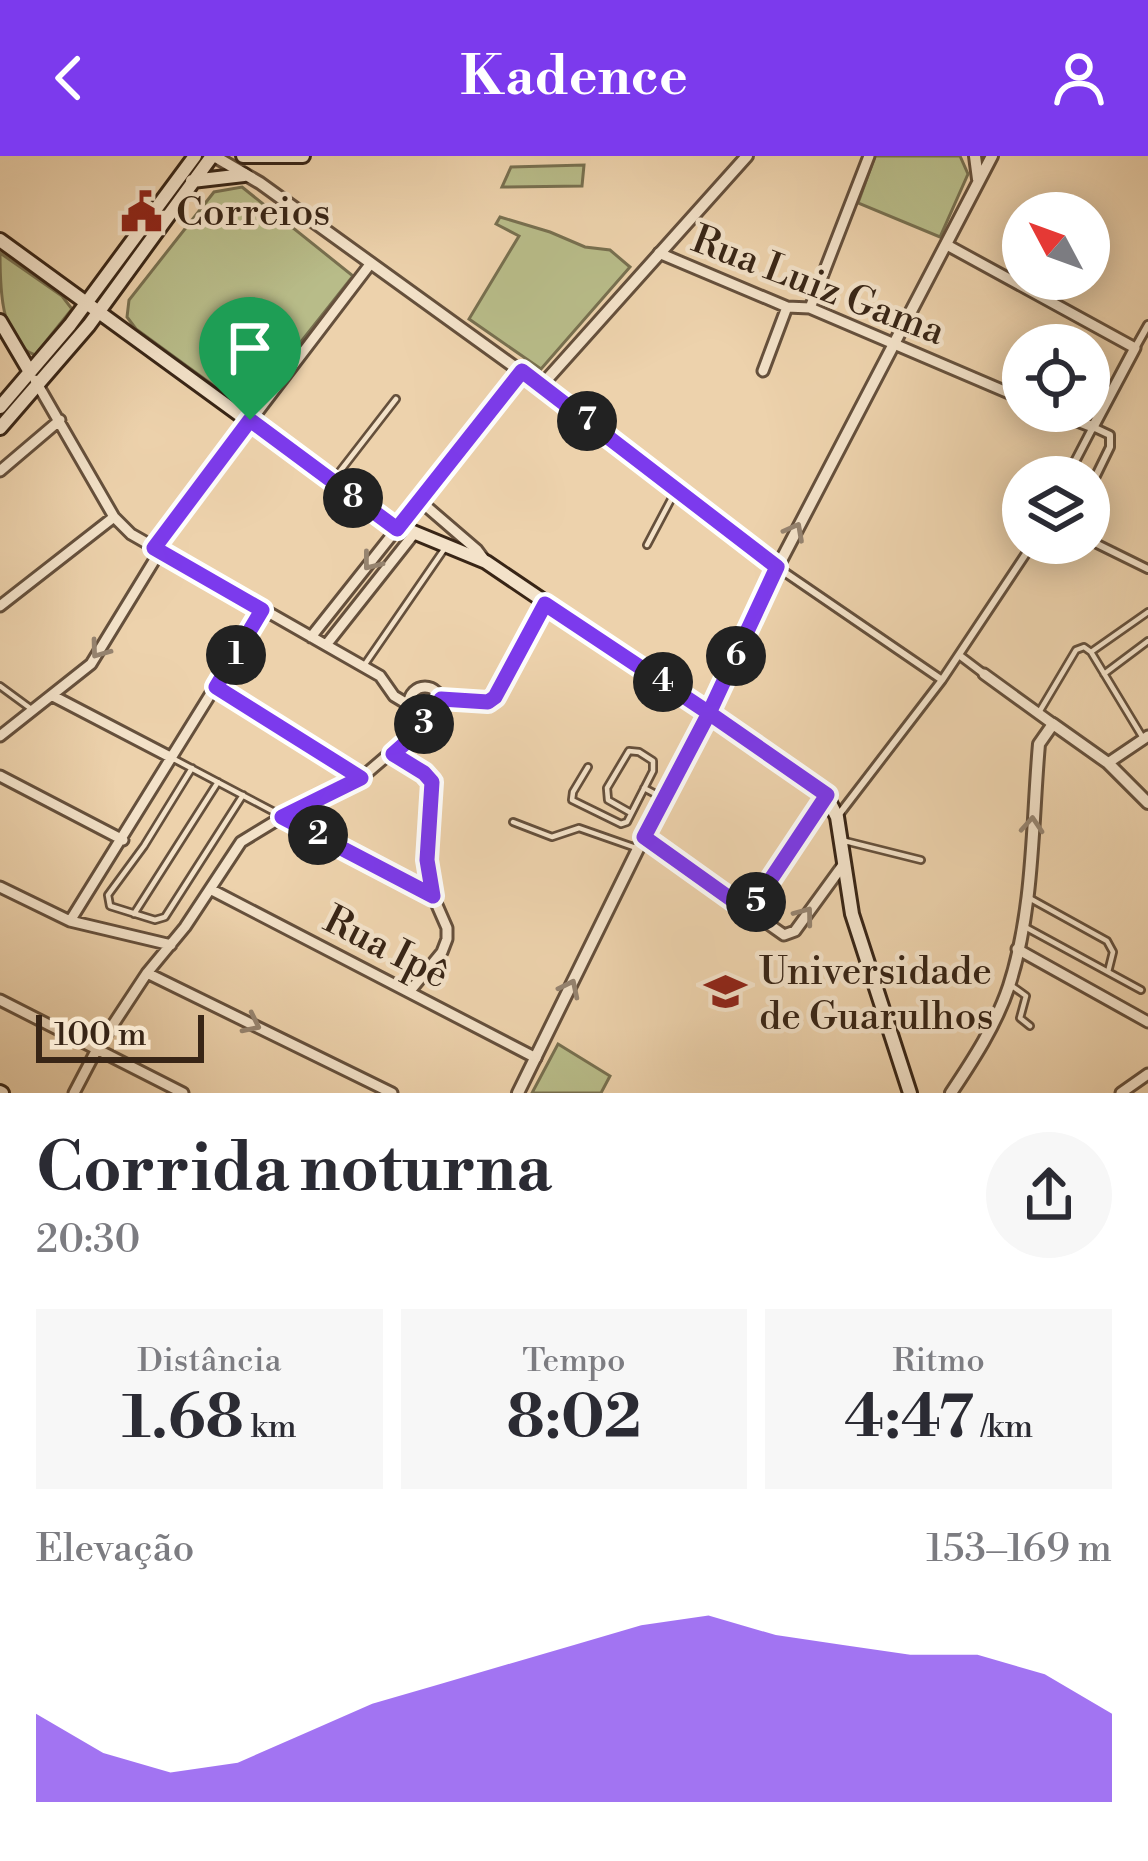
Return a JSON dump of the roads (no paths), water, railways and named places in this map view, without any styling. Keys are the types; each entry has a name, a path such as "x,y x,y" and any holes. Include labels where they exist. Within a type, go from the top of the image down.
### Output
{"main road":[{"path":"0,406 86,303 195,156"},
{"path":"0,428 98,312 213,156"},
{"path":"243,156 303,156"},
{"path":"177,180 244,175"},
{"path":"5,246 397,529 486,562 827,795 842,840 852,914 910,1093"},
{"path":"0,320 30,372"}],"street":[{"path":"213,156 371,262 777,567 942,680"},
{"path":"541,386 747,156"},
{"path":"810,308 869,156"},
{"path":"975,156 979,182"},
{"path":"518,1093 777,567 992,156"},
{"path":"946,245 1135,348"},
{"name":"Rua Luiz Gama","path":"659,253 787,308 810,308 1002,390"},
{"path":"0,736 98,654 157,549 371,262"},
{"path":"763,370 787,308"},
{"path":"1110,395 1148,325"},
{"path":"311,637 522,371"},
{"path":"30,372 115,517 131,534 380,676 418,718 430,719"},
{"path":"0,471 60,420"},
{"path":"419,500 486,562"},
{"path":"0,606 115,517"},
{"path":"326,645 412,535"},
{"path":"1110,550 1148,568"},
{"path":"837,817 942,680 1019,564"},
{"path":"441,699 488,702 495,697 545,604"},
{"path":"70,921 262,610"},
{"path":"959,655 1108,764 1148,802"},
{"path":"74,1093 147,973 241,842 361,778 393,754 441,707 435,690 419,688 411,694 402,743"},
{"path":"53,696 172,758"},
{"path":"950,1093 985,1040 1010,984 1027,896 1039,744 1053,724"},
{"path":"1108,764 1146,737"},
{"path":"393,754 432,782 427,860 433,896 447,928 442,952 410,991"},
{"path":"0,776 123,840"},
{"path":"749,912 827,795"},
{"path":"282,817 433,896"},
{"path":"641,843 784,935 790,934 846,862"},
{"path":"0,886 70,921 170,945"},
{"name":"Rua Ipê","path":"210,889 536,1058"},
{"path":"1017,950 1148,1022"},
{"path":"147,973 392,1093"},
{"path":"0,1000 181,1092"},
{"path":"1121,1093 1148,1074"}],"lane":[{"path":"331,483 396,399"},
{"path":"647,545 676,490"},
{"path":"363,667 446,547"},
{"path":"1091,652 1148,612"},
{"path":"1104,674 1148,641"},
{"path":"1038,714 1076,650 1084,647 1146,737"},
{"path":"0,686 34,710"},
{"path":"216,687 361,778"},
{"path":"588,767 572,800 624,824 632,813 654,764 632,750 606,793 611,803 632,813"},
{"path":"172,758 282,817"},
{"path":"191,768 108,896 110,907 155,920 172,910 243,796"},
{"path":"134,914 218,782"},
{"path":"643,790 662,800"},
{"path":"513,822 552,837 579,828 641,843"},
{"path":"842,840 921,860"},
{"path":"1027,896 1107,941 1113,952 1108,972"},
{"path":"1022,925 1141,990"},
{"path":"1010,984 1026,996 1020,1018 1030,1026"}],"place":[{"name":"Correios","path":"142,211"},
{"name":"Universidade de Guarulhos","path":"725,992"}]}
